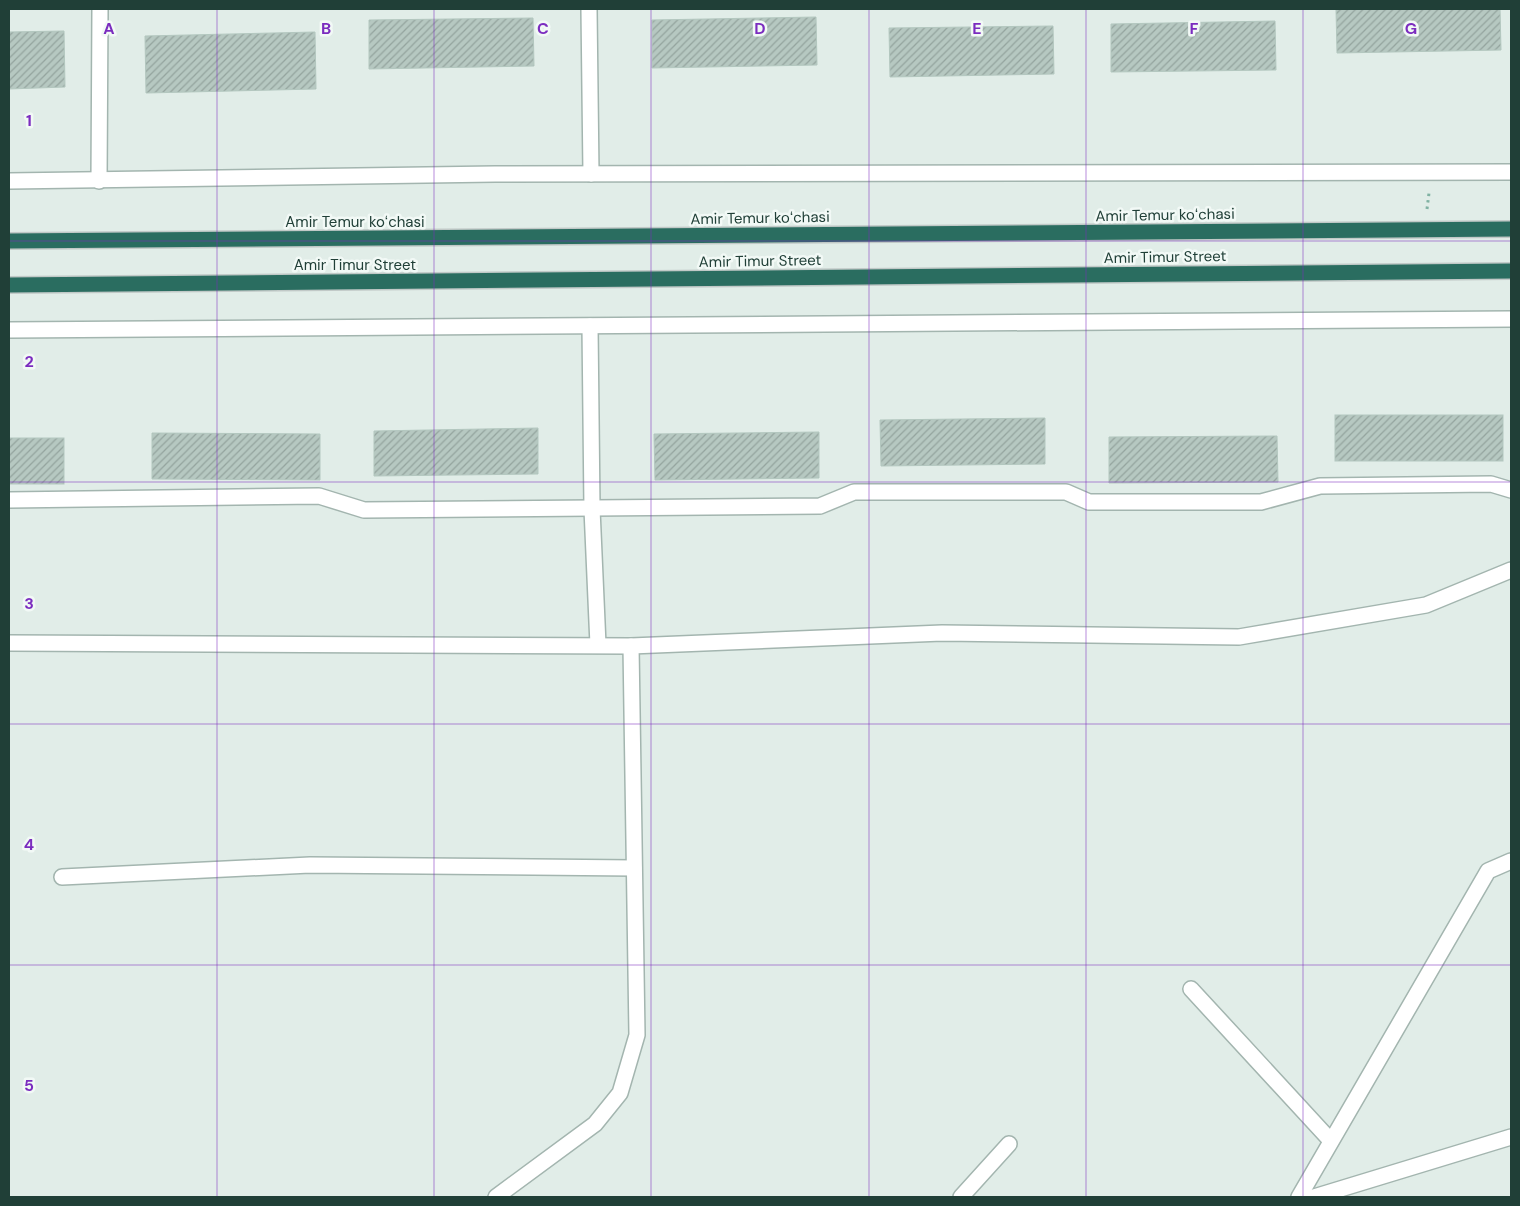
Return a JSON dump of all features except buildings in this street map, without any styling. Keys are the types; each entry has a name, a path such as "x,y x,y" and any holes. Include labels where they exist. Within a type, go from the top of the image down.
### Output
{"highway":[{"name":"Amir Temur koʻchasi","path":"9,241 1511,229"},
{"name":"Amir Timur Street","path":"9,285 1511,271"}],"street":[{"path":"99,180 100,9"},
{"path":"589,9 591,174"},
{"path":"9,181 591,174 1511,172"},
{"path":"9,330 1511,319"},
{"path":"590,326 592,509 598,645"},
{"path":"9,500 319,496 364,510 592,509 820,506 854,492 1066,492 1089,502 1262,502 1320,486 1491,484 1511,490"},
{"path":"9,643 630,646 942,633 1239,637 1426,605 1511,570"},
{"path":"496,1197 595,1124 620,1093 637,1036 630,646"},
{"path":"1299,1197 1488,871 1511,860"},
{"path":"62,877 310,865 634,868"},
{"path":"1191,988 1332,1141"},
{"path":"1314,1197 1511,1137"},
{"path":"961,1197 1009,1144"}]}
